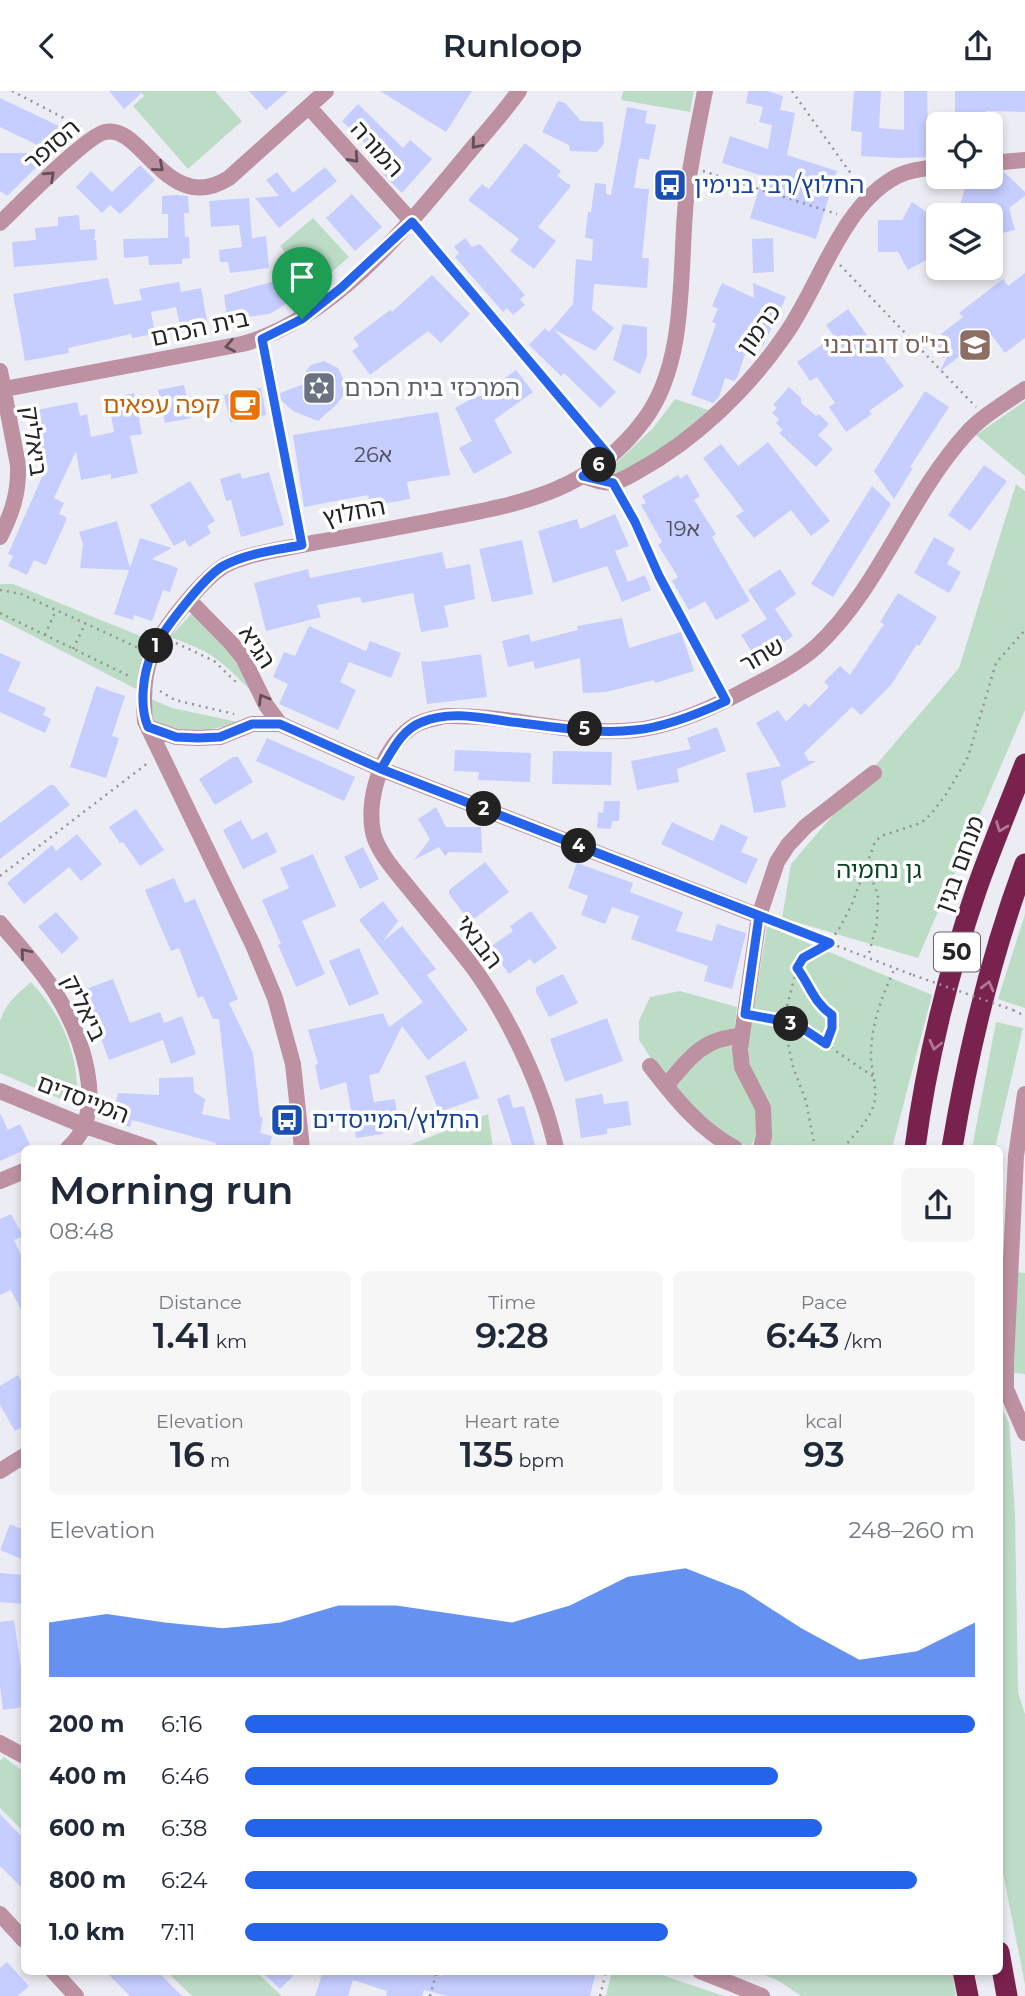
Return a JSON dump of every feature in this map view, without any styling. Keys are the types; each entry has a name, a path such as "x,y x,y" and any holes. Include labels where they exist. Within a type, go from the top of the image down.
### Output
{"highway":[{"name":"מנחם בגין","path":"916,1145 928,1073 960,942 977,887 1025,764"},
{"name":"50","path":"954,1145 968,1065 983,1004 1025,864"},
{"path":"1003,1974 1007,1996"},
{"path":"964,1975 968,1996"}],"street":[{"path":"100,134 119,133 172,178 184,185 205,188 219,185 229,179 326,91"},
{"name":"בית הכרם","path":"2,390 262,339 302,319 341,288 412,222 519,91"},
{"name":"החלוץ","path":"302,1145 293,1063 275,998 253,945 148,727 143,699 152,653 208,577 230,562 302,545 510,505 545,494 583,476 610,457 645,419 666,381 671,363 677,328 690,167 705,91"},
{"name":"המורה","path":"309,107 412,222"},
{"name":"הסופר","path":"0,223 100,134"},
{"path":"1003,162 1025,160"},
{"name":"כרמון","path":"613,483 673,450 761,368 786,335 852,219 869,198 893,179 908,172 926,169"},
{"name":"ביאליק","path":"0,371 18,465 15,503 0,537"},
{"name":"שחר","path":"381,769 397,742 412,726 435,718 456,716 564,728 635,730 668,724 726,701 804,656 833,629 863,589 953,449 970,429 1025,389"},
{"path":"583,476 613,483"},
{"name":"הגיא","path":"189,600 232,644 280,724"},
{"path":"148,727 176,737 198,738 220,737 252,724 280,724 381,769 759,916"},
{"name":"הבנאי","path":"381,769 372,797 375,838 390,864 473,967 494,1002 529,1067 544,1104 554,1145"},
{"path":"762,1145 763,1108 742,1067 741,1036 759,916 777,862 788,845 806,826 874,773"},
{"name":"ביאליק","path":"0,923 39,969 70,1019 89,1083 85,1126"},
{"path":"666,1086 689,1058 705,1045 722,1037 741,1036"},
{"path":"650,1066 675,1098 718,1139 729,1145"},
{"name":"המייסדים","path":"0,1091 85,1126 141,1145"},
{"path":"1025,1094 1016,1156 1006,1362 1006,1389 1025,1433"},
{"path":"71,1145 85,1126"},
{"path":"0,1181 21,1172"},
{"path":"0,1471 21,1458"},
{"path":"0,1743 21,1752"},
{"path":"0,1914 21,1937"},
{"path":"56,1975 76,1996"},
{"path":"711,1975 762,1996"}],"path":[{"path":"12,91 100,134"},
{"path":"792,91 869,198"},
{"path":"690,167 852,219"},
{"path":"412,222 610,457"},
{"path":"831,255 985,417"},
{"path":"262,339 302,545"},
{"path":"613,483 726,701"},
{"path":"0,590 21,594 152,653"},
{"path":"45,635 56,610"},
{"path":"0,613 175,700 244,716"},
{"path":"73,649 85,624"},
{"path":"814,1145 806,1101 793,1067 783,1021 797,968 803,958 830,943 852,904 875,842 881,836 921,823 947,793 968,757 996,663 1025,631"},
{"path":"161,638 214,661 242,688"},
{"path":"0,876 160,753"},
{"path":"866,863 878,895 877,923 868,957"},
{"path":"759,916 1025,1015"},
{"path":"797,968 810,985 815,1001 832,1015 832,1028 826,1044"},
{"path":"845,1145 869,1116 875,1101 871,1056 878,1005 894,968"},
{"path":"745,1014 783,1021 802,1028 874,1077"},
{"path":"430,1996 436,1975"},
{"path":"600,1996 605,1975"}],"green space":[{"path":"140,91 215,91 242,121 188,169 133,106 144,96"},
{"path":"623,91 694,91 690,112 621,100"},
{"path":"313,218 349,257 314,287 280,246"},
{"path":"675,399 708,410 679,438 615,476 613,466 653,428"},
{"path":"1025,401 1025,476 976,435"},
{"name":"גן נחמיה","path":"1016,484 1025,491 1025,710 918,958 782,918 791,864 959,668"},
{"path":"0,584 13,584 145,638 136,689 0,619"},
{"path":"192,613 225,647 249,689 214,657 170,637"},
{"path":"151,699 172,708 238,722 205,731 174,729 153,721"},
{"path":"1025,914 1025,1008 998,999"},
{"name":"גן נחמיה","path":"767,926 932,995 893,1145 765,1145 750,1068 748,1043"},
{"path":"31,982 53,1009 68,1039 76,1071 77,1106 0,1073 2,1015"},
{"path":"680,991 737,1007 732,1050 756,1108 759,1135 751,1145 730,1138 679,1097 661,1074 639,1040 639,1021 650,997"},
{"path":"996,1022 1023,1028 996,1145 973,1145"},
{"path":"488,1114 493,1145 412,1144"},
{"path":"1017,1272 1025,1273 1025,1374 1013,1373"},
{"path":"1003,1410 1009,1423 1015,1512 1018,1692 1025,1714 1025,1985 1003,1873"},
{"path":"4,1757 21,1770 21,1829 0,1808 0,1761"},
{"path":"170,1975 259,1975 282,1996 192,1996"},
{"path":"611,1975 662,1975 724,1996 606,1996"},
{"path":"765,1975 953,1975 956,1996 801,1996"}],"building":[{"path":"109,91 144,91 124,109"},
{"path":"249,91 288,91 266,110"},
{"path":"380,91 472,91 446,132"},
{"path":"748,91 767,91 783,96 780,110 795,113 787,155 837,171 816,239 750,218 763,176 722,163 730,136 768,149 772,125 759,122 763,107 746,103"},
{"path":"854,91 881,91 879,128 904,130 904,91 927,91 926,157 861,156 862,132 851,131"},
{"path":"955,91 1025,91 1025,112 955,112"},
{"path":"0,98 61,127 50,151 0,127"},
{"path":"558,101 565,103 581,121 603,122 604,144 597,152 570,151 569,145 542,132"},
{"path":"358,104 403,148 410,140 432,159 402,193 381,172 387,165 342,121"},
{"path":"627,107 647,111 645,123 656,125 649,160 639,158 634,188 649,189 642,258 649,258 647,288 594,284 592,310 614,328 595,351 553,329 616,392 600,408 564,373 561,376 529,345 545,328 549,332 573,304 576,259 592,261 593,239 585,238 588,212 591,212 595,183 606,184 606,194 611,195"},
{"path":"525,143 561,171 557,176 571,186 538,227 556,241 534,269 510,251 519,239 468,200 482,184 489,189"},
{"path":"0,153 51,153 7,196 0,191"},
{"path":"140,165 155,180 120,214 110,205 102,213 76,187 91,171 112,192"},
{"path":"325,167 337,181 279,228 255,198 279,196 266,180 277,172 293,193"},
{"path":"1003,173 1025,192 1025,196 1009,208 1015,230 1003,233 1003,203 960,203 965,189 1003,189"},
{"path":"352,194 382,227 355,251 326,218"},
{"path":"162,196 188,196 189,213 184,213 185,237 189,237 190,258 182,259 182,264 149,265 148,256 124,258 123,239 168,238 168,214 162,214"},
{"path":"249,198 252,238 266,236 269,268 230,273 228,262 220,262 219,250 242,247 239,225 211,227 209,201"},
{"path":"912,202 926,212 926,260 908,270 898,252 878,252 878,220 902,220"},
{"path":"79,215 80,230 95,229 93,240 96,240 97,260 14,267 12,242 36,240 35,228 58,226 58,217"},
{"path":"465,238 472,247 480,244 525,295 520,299 525,305 513,315 507,308 503,312 455,257 459,253 454,247"},
{"path":"773,238 774,272 753,273 752,239"},
{"path":"1025,273 1025,338 1005,353 990,333 939,372 949,353 943,358 933,345 944,337 941,334 963,317 959,313 1003,279 1008,286"},
{"path":"432,275 470,314 441,343 428,331 370,375 352,351 359,346 353,338 390,310 392,312"},
{"path":"294,276 304,290 283,306 269,314 227,320 224,295"},
{"path":"108,278 114,305 142,300 139,289 179,282 181,292 201,288 208,326 181,331 176,307 151,312 155,334 132,338 131,334 68,348 69,353 25,361 13,294"},
{"path":"722,283 754,298 753,283 786,297 763,346 750,339 737,378 734,381 725,378 719,397 713,403 691,395 716,324 712,322 718,309 712,306"},
{"path":"848,309 904,386 869,411 872,414 846,432 829,407 835,403 817,377 810,381 797,362 834,336 826,325"},
{"path":"623,324 647,327 647,356 640,374 613,360"},
{"name":"המרכזי בית הכרם","path":"324,361 338,368 346,385 344,395 318,421 293,411 275,395 304,384 306,371 311,365"},
{"path":"516,370 533,392 494,420 512,453 474,474 459,448 472,441 455,408 478,395 479,397"},
{"path":"184,385 191,418 165,423 158,390"},
{"path":"789,387 801,398 801,403 829,424 818,435 833,449 816,467 779,433 783,430 776,423 779,419 772,413 777,408 773,405"},
{"name":"קפה עפאים","path":"261,388 266,415 230,422 224,395"},
{"path":"925,391 949,407 910,467 913,468 894,499 874,471"},
{"path":"134,393 142,434 130,436 138,473 111,479 111,474 81,480 76,451 54,498 64,503 59,514 66,517 66,521 46,565 34,560 27,575 8,566 13,556 8,554 45,470 40,444 44,444 37,410 77,402 80,416 87,414 91,437 114,432 108,399"},
{"path":"438,412 450,475 407,482 410,499 371,506 368,495 304,507 293,435"},
{"path":"768,442 830,521 811,536 791,510 754,538 736,516 744,511 703,458 721,444 738,466"},
{"path":"984,465 1007,481 970,531 948,515"},
{"path":"269,472 284,525 241,537 231,500 226,501 220,479 240,473 242,479"},
{"path":"687,474 700,496 694,500 716,534 712,537 750,601 716,620 705,601 689,610 672,581 678,577 658,545 662,542 641,505 646,503 642,496 678,475 680,479"},
{"path":"190,481 215,521 207,526 211,533 189,547 185,540 174,546 150,505"},
{"path":"872,486 891,504 833,597 811,584"},
{"path":"615,514 629,546 615,551 628,582 645,575 651,590 622,602 607,566 553,583 538,531 577,519 580,529"},
{"path":"117,521 130,568 140,538 172,548 152,559 178,568 170,592 163,590 152,621 134,615 133,620 114,614 129,570 80,568 83,544 79,532"},
{"path":"934,537 955,549 947,564 961,572 949,593 914,573"},
{"path":"522,540 533,594 492,602 479,549"},
{"path":"442,552 446,569 470,564 475,599 444,606 449,627 421,632 413,593 362,603 360,597 317,605 321,617 266,631 254,583 308,569 310,578"},
{"path":"780,569 796,594 775,609 793,636 757,660 741,635 767,619 748,590"},
{"path":"898,593 937,617 919,646 917,644 891,685 861,715 852,707 804,753 809,761 816,761 781,781 786,807 754,813 746,773 781,766 756,723 778,710 786,722 805,703 809,707 829,687 824,682 840,666 850,675 884,624 880,622"},
{"path":"622,618 629,648 681,632 694,671 655,683 654,680 606,692 583,693 580,658 535,669 533,661 508,667 502,641 529,634 531,642 578,630 577,626"},
{"path":"309,626 366,651 370,641 401,653 391,678 349,662 340,682 356,690 338,730 279,704 288,684 273,677 284,652 295,656"},
{"path":"0,653 21,662 8,691 46,708 43,715 51,719 45,733 0,712"},
{"path":"481,654 487,697 427,704 421,661"},
{"path":"96,686 125,696 112,736 119,738 106,778 70,767"},
{"path":"717,727 726,751 677,769 679,782 637,790 631,761 691,749 687,738"},
{"path":"267,738 355,777 344,801 256,761"},
{"path":"455,750 531,753 530,782 478,780 479,772 454,771"},
{"path":"553,751 612,752 611,785 552,784"},
{"path":"233,757 238,757 253,782 215,805 199,779"},
{"path":"50,785 54,785 70,805 0,859 0,823"},
{"path":"604,801 620,801 619,821 612,821 611,829 597,828 598,812 603,813"},
{"path":"436,807 446,827 481,827 482,853 449,852 445,856 439,847 414,860 430,839 418,819"},
{"path":"136,809 164,850 140,866 109,827"},
{"path":"241,820 252,840 267,832 277,852 243,869 223,830"},
{"path":"672,822 713,841 721,824 748,837 741,852 758,859 746,884 661,844"},
{"path":"77,834 102,864 81,881 69,867 24,904 7,883 52,845 56,851"},
{"path":"363,847 379,879 360,889 344,857"},
{"path":"313,854 336,906 302,921 325,974 296,987 262,900 289,888 280,868"},
{"path":"485,862 509,892 470,922 449,894 449,890"},
{"path":"577,863 633,883 630,892 683,912 676,931 712,941 717,924 746,933 732,989 704,981 708,966 631,939 639,916 612,907 605,924 581,915 588,896 568,888"},
{"path":"174,878 185,903 195,899 238,999 229,1003 253,1053 260,1117 263,1118 260,1133 272,1136 270,1145 216,1145 132,1120 130,1127 112,1121 118,1093 159,1095 159,1078 193,1077 194,1092 205,1099 202,1114 230,1120 219,1019 213,1019 203,996 198,998 179,948 171,951 145,890"},
{"path":"383,901 398,921 383,941 402,926 436,969 427,975 468,1030 428,1060 402,1026 379,1073 369,1075 374,1102 395,1099 398,1120 381,1123 383,1134 356,1138 346,1082 320,1090 315,1065 318,1064 308,1030 383,1013 389,1027 423,1002 359,920"},
{"path":"531,911 557,948 534,964 530,959 509,974 490,947 513,931 510,926"},
{"path":"56,912 79,938 62,954 38,927"},
{"path":"359,948 379,994 349,1006 329,961"},
{"path":"563,974 578,1003 549,1017 536,987"},
{"path":"113,979 130,1023 160,1012 164,1023 182,1016 196,1054 171,1064 163,1040 109,1060 81,991"},
{"path":"607,1018 623,1061 565,1082 550,1039"},
{"path":"465,1061 479,1098 439,1112 425,1076"},
{"path":"509,1094 513,1108 524,1106 535,1145 512,1145 497,1099"},
{"path":"602,1094 604,1104 628,1101 631,1125 607,1129 607,1134 581,1138 575,1099"},
{"path":"0,1113 8,1130 20,1124 30,1145 21,1145 21,1151 0,1161"},
{"path":"11,1214 21,1232 21,1237 14,1240 21,1255 21,1310 11,1290 0,1295 0,1219"},
{"path":"18,1375 21,1380 21,1428 15,1431 0,1405 0,1386"},
{"path":"10,1524 21,1529 21,1559 0,1550"},
{"path":"0,1573 21,1575 21,1604 0,1602"},
{"path":"14,1620 21,1668 21,1707 3,1710 0,1686 0,1622"},
{"path":"0,1814 21,1836 21,1887 0,1866"},
{"path":"7,1962 29,1986 18,1996 0,1996 0,1968"},
{"path":"109,1975 161,1975 182,1996 130,1996"},
{"path":"265,1975 294,1975 280,1989"},
{"path":"322,1975 595,1975 590,1996 447,1996 424,1990 422,1996 386,1996 387,1991 353,1980 348,1996 315,1996"}],"place":[{"name":"החלוץ/רבי בנימין","path":"670,185"},
{"name":"בי\"ס דובדבני","path":"975,345"},
{"name":"המרכזי בית הכרם","path":"319,388"},
{"name":"קפה עפאים","path":"245,405"},
{"name":"החלוץ/המייסדים","path":"287,1120"}],"route":[{"path":"302,319 262,339 302,545 230,562 208,577 152,653 143,699 148,727 176,737 198,738 220,737 252,724 280,724 381,769 759,916 745,1014 783,1021 802,1028 826,1044 832,1028 832,1015 815,1001 810,985 797,968 803,958 830,943 381,769 397,742 412,726 445,716 564,728 635,730 668,724 726,701 613,483 583,476 610,457 412,222 341,288 302,319"}]}
